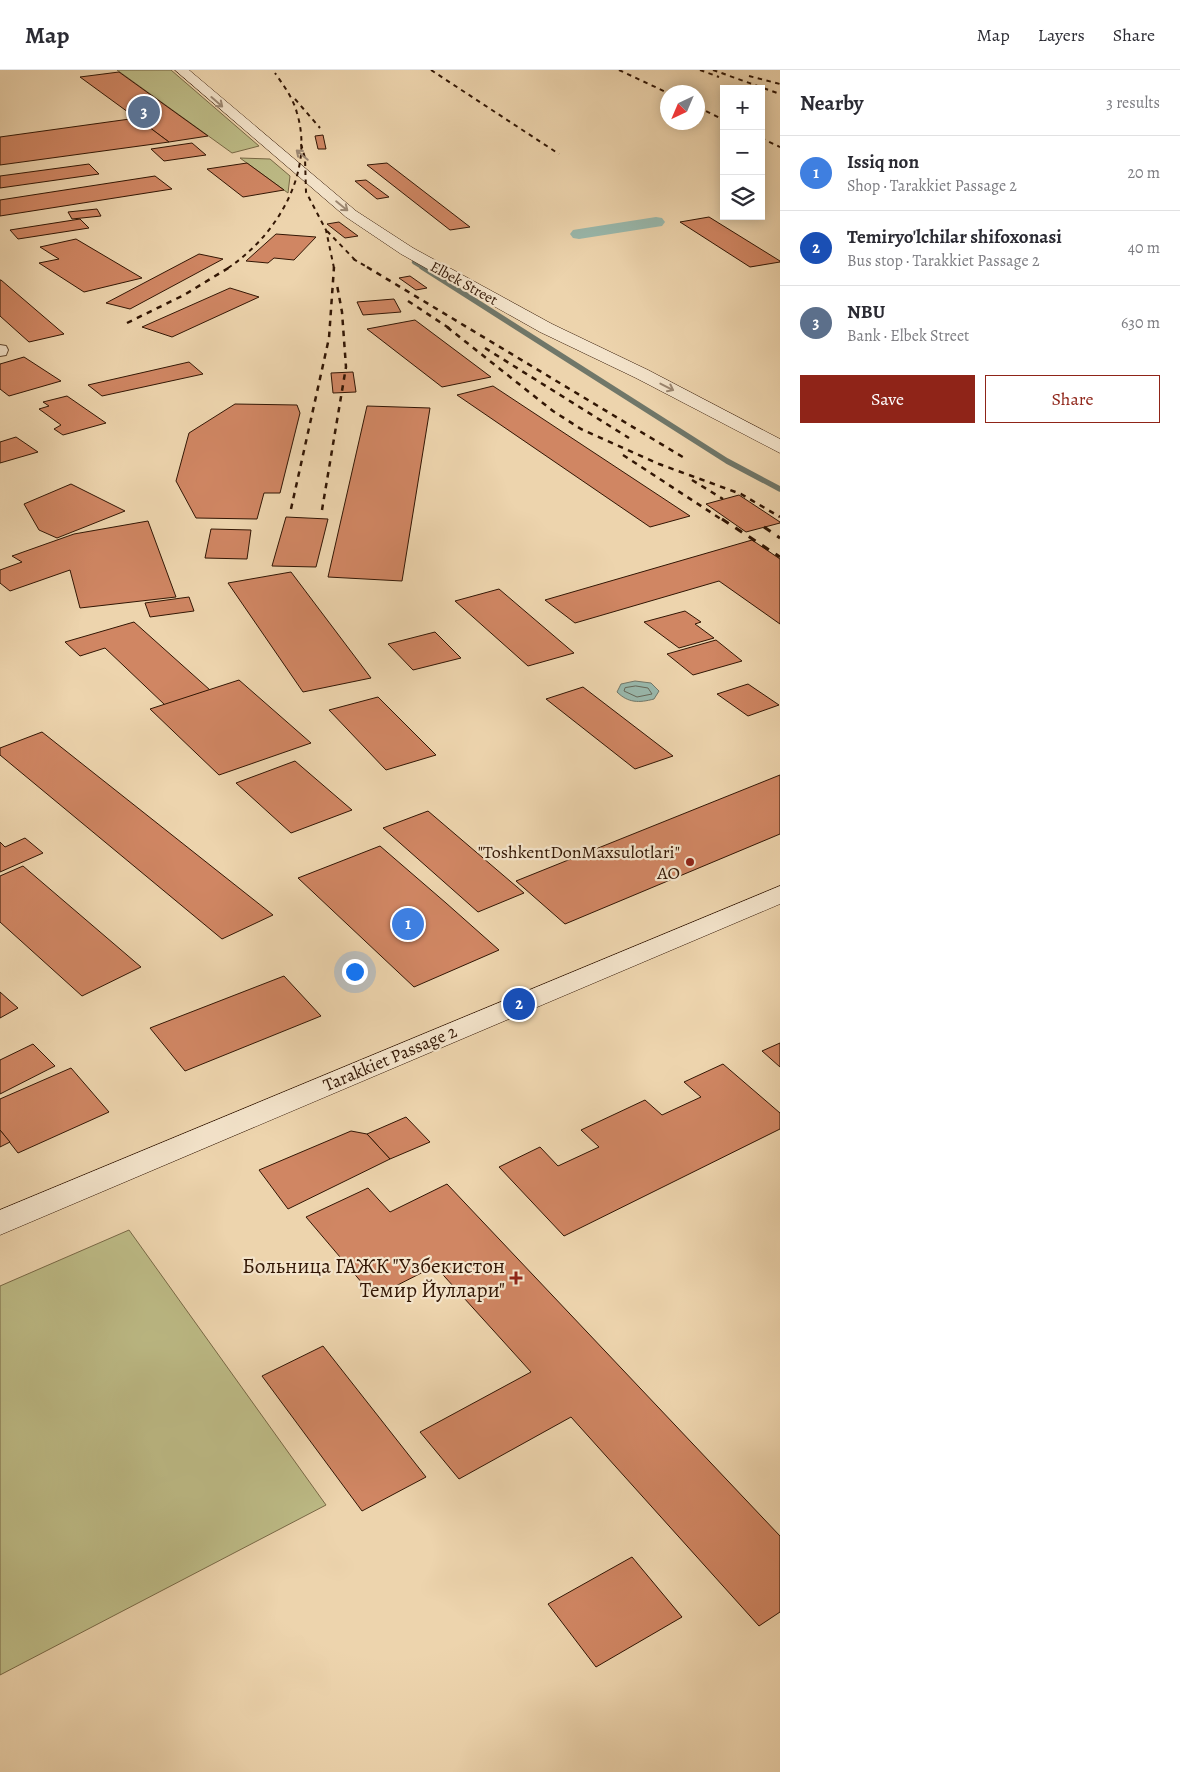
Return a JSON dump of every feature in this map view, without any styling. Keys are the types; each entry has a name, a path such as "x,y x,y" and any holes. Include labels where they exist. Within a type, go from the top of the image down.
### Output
{"main road":[{"name":"Elbek Street","path":"181,70 351,214 407,251 546,328 642,374 780,447"},
{"name":"Elbek Street","path":"200,70 368,210 424,248 564,325 656,368 780,430"},
{"name":"Tarakkiet Passage 2","path":"0,1223 780,894"}],"shaded area":[{"path":"117,70 171,70 259,146 232,153"},
{"path":"240,158 270,159 290,176 288,193"},
{"path":"129,1230 326,1505 0,1675 0,1286"}],"water":[{"path":"635,681 651,683 659,691 654,699 634,701 621,696 617,692 621,684"}],"building":[{"path":"119,72 208,136 169,142 80,77"},
{"path":"137,118 169,142 0,165 0,137"},
{"path":"323,135 326,149 318,149 315,136"},
{"path":"192,143 206,155 164,161 151,149"},
{"path":"247,163 284,190 243,197 207,169"},
{"path":"387,163 470,227 450,230 367,165"},
{"path":"89,164 99,174 0,188 0,176"},
{"path":"155,176 172,189 0,216 0,200"},
{"path":"366,180 389,197 377,199 355,181"},
{"path":"97,209 101,216 72,219 68,212"},
{"path":"709,217 780,262 750,267 680,222"},
{"path":"80,219 89,228 18,239 10,230"},
{"path":"339,222 358,236 345,238 327,224"},
{"path":"276,234 316,237 294,260 274,258 268,263 246,261"},
{"path":"76,239 142,278 84,292 39,263 59,259 40,247"},
{"path":"199,254 223,259 130,309 106,303"},
{"path":"410,276 427,288 416,290 399,278"},
{"path":"0,280 64,334 29,342 0,316"},
{"path":"230,288 259,297 172,337 142,327"},
{"path":"394,299 401,312 363,315 357,302"},
{"path":"415,320 491,377 442,387 367,329"},
{"path":"24,357 61,381 9,396 0,389 0,364"},
{"path":"189,362 203,374 102,396 88,385"},
{"path":"353,372 356,392 333,393 331,373"},
{"path":"493,386 690,516 650,527 457,395"},
{"path":"67,396 106,423 63,435 54,429 61,425 39,409 49,406 43,402"},
{"path":"235,404 297,405 300,413 280,493 264,493 257,519 196,518 176,481 189,433"},
{"path":"367,406 430,408 402,581 328,577"},
{"path":"16,437 38,452 0,463 0,442"},
{"path":"71,484 125,511 57,538 39,530 24,504"},
{"path":"739,495 780,523 746,532 706,504"},
{"path":"286,517 328,519 316,567 272,566"},
{"path":"148,521 176,597 80,608 70,570 10,591 0,583 0,570 22,562 12,556 74,534"},
{"path":"211,529 251,530 247,559 205,558"},
{"path":"752,540 780,559 780,624 719,581 575,623 545,600"},
{"path":"291,572 371,678 303,692 228,583"},
{"path":"499,589 574,653 528,666 455,601"},
{"path":"189,597 194,611 150,617 145,603"},
{"path":"685,611 701,622 695,624 714,638 679,648 644,622"},
{"path":"134,622 210,690 165,705 105,648 80,656 65,642"},
{"path":"435,632 461,658 413,670 388,644"},
{"path":"716,640 742,661 693,675 667,654"},
{"path":"239,680 311,743 219,775 150,709"},
{"path":"748,684 779,705 748,716 717,694"},
{"path":"583,687 673,756 635,769 546,699"},
{"path":"378,697 436,755 386,770 329,710"},
{"path":"42,732 273,915 222,939 0,755 0,748"},
{"path":"295,761 352,810 291,833 236,783"},
{"path":"780,775 780,834 565,924 516,881"},
{"path":"428,811 524,893 478,912 383,828"},
{"path":"25,838 43,853 0,872 0,842 5,847"},
{"path":"380,846 499,950 414,987 298,878"},
{"path":"23,866 141,967 82,996 0,922 0,876"},
{"path":"284,976 321,1016 185,1071 150,1028"},
{"path":"0,992 18,1008 0,1018"},
{"path":"780,1043 780,1067 762,1051"},
{"path":"33,1044 55,1066 0,1094 0,1060"},
{"path":"723,1064 780,1113 780,1129 564,1236 499,1167 540,1147 558,1166 599,1147 581,1130 645,1100 662,1115 701,1097 684,1082"},
{"path":"71,1068 109,1112 18,1153 0,1130 0,1099"},
{"path":"406,1117 430,1142 390,1159 367,1134"},
{"path":"0,1130 10,1142 0,1147"},
{"path":"351,1131 367,1134 390,1159 288,1209 259,1170"},
{"path":"447,1184 780,1536 780,1612 759,1626 571,1417 459,1479 420,1432 531,1372 435,1266 374,1297 306,1217 368,1188 390,1212"},
{"path":"323,1346 426,1477 362,1511 262,1376"},
{"path":"632,1557 682,1617 596,1667 548,1604"}],"waterway":[{"path":"579,234 656,222"},
{"path":"414,262 424,268"},
{"path":"422,267 727,461 780,489"}],"railway":[{"path":"431,70 559,154"},
{"path":"619,70 660,89"},
{"path":"700,70 719,77"},
{"path":"713,70 780,94"},
{"path":"275,73 291,97 297,113 301,144"},
{"path":"749,76 780,84"},
{"path":"295,99 320,128"},
{"path":"705,110 720,118"},
{"path":"765,140 780,147"},
{"path":"228,268 262,239 276,221 296,180 301,158 301,144"},
{"path":"301,144 305,158 306,192 326,230 334,268"},
{"path":"327,231 355,260"},
{"path":"355,260 369,268"},
{"path":"127,323 184,295 230,267"},
{"path":"367,267 686,459"},
{"path":"291,509 329,338 334,268"},
{"path":"322,510 346,367 342,312 337,285"},
{"path":"408,301 452,330"},
{"path":"447,327 553,411 581,429 659,464 741,494 780,517"},
{"path":"485,348 629,438"},
{"path":"623,455 724,521"},
{"path":"692,480 723,499"},
{"path":"722,519 780,557"},
{"path":"764,527 780,538"}],"place":[{"name":"NBU","path":"144,112"},
{"name":"\"ToshkentDonMaxsulotlari\" AO","path":"690,862"},
{"name":"Issiq non","path":"408,924"},
{"name":"Temiryo'lchilar shifoxonasi","path":"519,1004"},
{"name":"Больница ГАЖК \"Узбекистон Темир Йуллари\"","path":"516,1278"}]}
